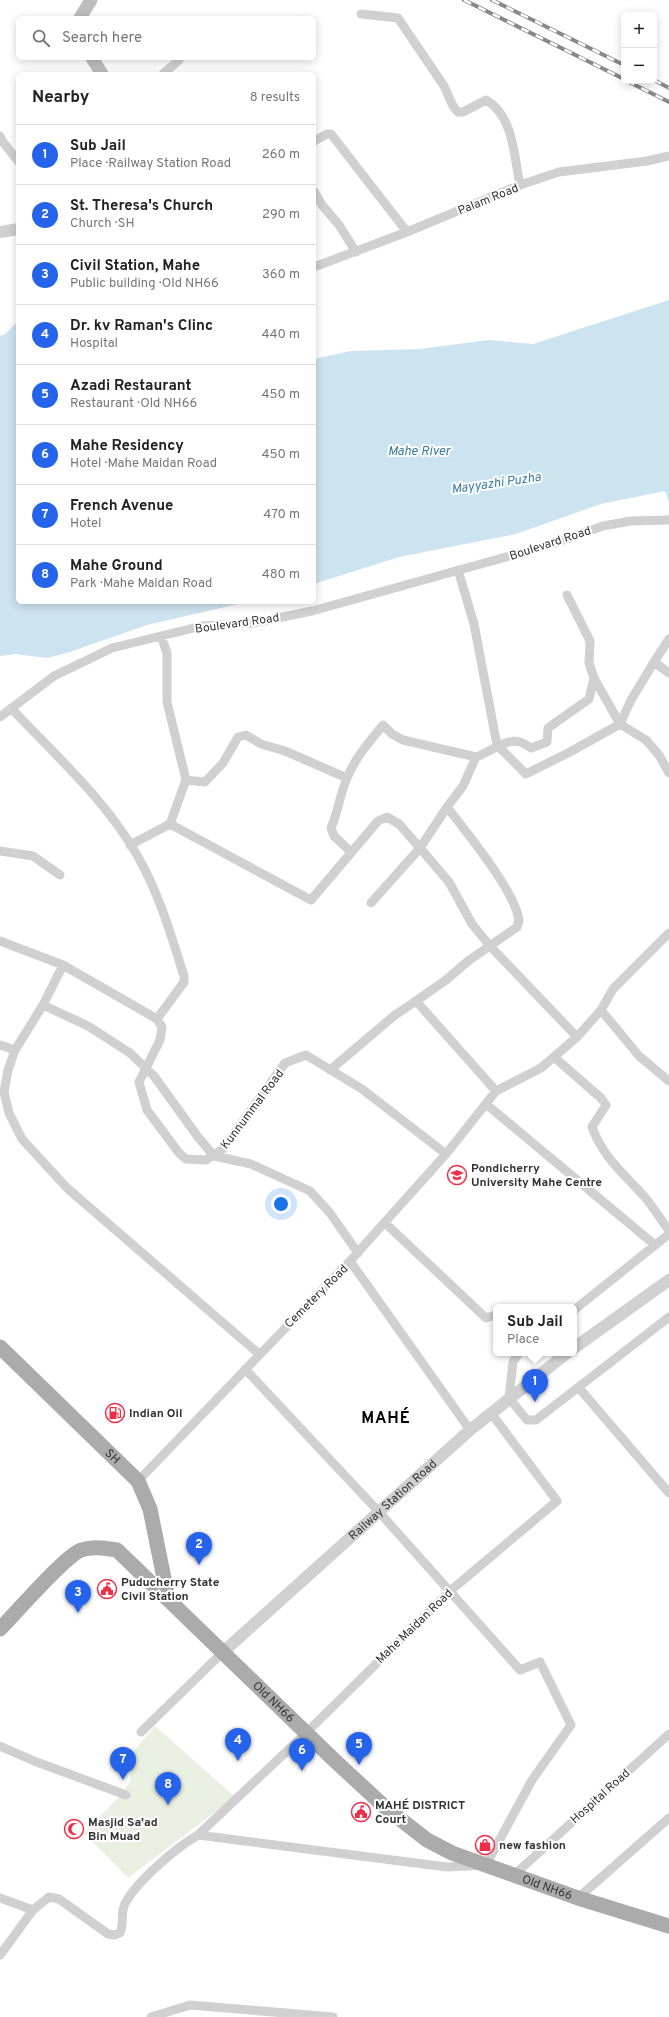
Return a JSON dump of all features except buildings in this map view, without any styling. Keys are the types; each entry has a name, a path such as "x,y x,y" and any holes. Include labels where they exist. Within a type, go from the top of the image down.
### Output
{"main road":[{"path":"81,16 91,0"},
{"path":"93,60 101,72"},
{"name":"SH","path":"0,1347 138,1481 150,1509 168,1598"},
{"name":"Old NH66","path":"0,1629 62,1565 80,1550 97,1547 117,1550 306,1733 386,1808 427,1840 452,1853 578,1898 669,1926"}],"street":[{"path":"360,14 398,18 444,86 450,96 451,105 458,112 463,112 486,100 493,104 509,128 520,185"},
{"path":"165,72 179,60"},
{"path":"316,139 327,134 331,134 407,232"},
{"path":"1,141 16,159"},
{"name":"Palam Road","path":"316,266 407,232 520,185 559,172 647,161 669,156"},
{"path":"316,195 322,205 340,225 356,252"},
{"path":"0,232 16,229"},
{"name":"Boulevard Road","path":"0,717 54,676 112,648 202,626 253,623 312,611 549,545 603,526 631,521 669,520"},
{"path":"458,570 474,624 497,745 526,774 570,752 620,724 631,700 669,638"},
{"path":"567,595 590,641 589,663 594,678 620,724 646,740 659,755 669,773"},
{"path":"130,846 170,824 186,780 167,702 167,653 161,636"},
{"path":"654,662 669,673"},
{"path":"351,852 334,836 331,828 339,808 347,778 354,764 384,725 392,734 403,740 476,757 486,753 497,745 520,742 531,748 547,742 548,728 590,700 594,678"},
{"path":"0,941 63,964 157,1019 181,988 184,976 170,929 159,900 137,855 102,805 11,708"},
{"path":"186,780 205,782 223,763 238,737 246,735 261,744 285,751 347,778"},
{"path":"371,903 420,848 463,786 476,757"},
{"path":"330,1070 395,1015 416,1002 516,927 519,921 514,904 499,878 447,807"},
{"path":"170,824 311,900 378,821 387,817 399,824 449,882 459,897 464,912 490,946 577,1037"},
{"path":"0,851 33,856 60,875"},
{"path":"350,1261 446,1154 496,1091 541,1068 577,1037 601,1010 613,989 669,933"},
{"path":"63,964 43,1004 15,1050 8,1070 4,1092 9,1113 22,1139 67,1188 259,1354"},
{"path":"416,1002 496,1091"},
{"path":"43,1004 110,1038 130,1053 159,1082 198,1137 214,1156 250,1164 310,1191 330,1213 358,1253"},
{"path":"601,1010 639,1056 669,1082"},
{"name":"Kunnummal Road","path":"157,1019 162,1027 160,1040 139,1082 147,1110 179,1153 186,1159 206,1160 223,1149 285,1063 306,1055 362,1089 446,1154"},
{"path":"0,1045 15,1050"},
{"path":"554,1057 602,1098 606,1105 592,1127 598,1144 618,1170 644,1196 667,1228 669,1227"},
{"path":"486,1104 654,1246"},
{"path":"385,1223 486,1318 493,1317"},
{"path":"577,1308 669,1234"},
{"name":"Cemetery Road","path":"138,1481 245,1368 350,1261 470,1430"},
{"path":"577,1346 669,1280"},
{"path":"517,1356 513,1362 509,1398 527,1420 536,1420 669,1317"},
{"name":"Railway Station Road","path":"223,1652 470,1430 563,1356"},
{"path":"198,1835 339,1852 447,1868 486,1865 532,1780 571,1725 540,1662 520,1670 379,1512 245,1368"},
{"path":"579,1388 669,1493"},
{"name":"Mahe Maidan Road","path":"0,1955 33,1910 49,1897 55,1897 108,1934 114,1935 120,1933 124,1923 124,1906 161,1862 181,1845 198,1835 306,1733 450,1591 557,1501 491,1413"},
{"path":"141,1732 223,1652"},
{"name":"Hospital Road","path":"514,1875 669,1734"},
{"path":"0,1746 34,1761 126,1796"},
{"path":"578,1898 669,1818"},
{"path":"0,1898 33,1910"},
{"path":"151,2017 190,2005 333,2017"}],"green space":[{"path":"155,1726 235,1797 128,1878 84,1833 118,1798 130,1782 133,1752"}],"water":[{"name":"Mahe River","path":"669,300 669,502 665,491 601,504 516,534 399,557 316,583 316,359 351,351 419,349 489,340 533,344"},
{"path":"16,323 16,604 238,604 147,625 67,653 47,658 15,654 0,656 0,336 5,334"}],"railway":[{"path":"464,0 621,78"},
{"path":"492,0 621,64"},
{"path":"657,82 669,88"},
{"path":"633,84 669,102"}],"place":[{"name":"Pondicherry University Mahe Centre","path":"457,1175"},
{"name":"Sub Jail","path":"535,1402"},
{"name":"Indian Oil","path":"115,1413"},
{"name":"St. Theresa's Church","path":"199,1565"},
{"name":"Puducherry State Civil Station","path":"107,1589"},
{"name":"Civil Station, Mahe","path":"78,1613"},
{"name":"Dr. kv Raman's Clinc","path":"238,1761"},
{"name":"Azadi Restaurant","path":"359,1765"},
{"name":"Mahe Residency","path":"302,1771"},
{"name":"French Avenue","path":"123,1780"},
{"name":"Mahe Ground","path":"168,1805"},
{"name":"MAHÉ DISTRICT Court","path":"361,1812"},
{"name":"Masjid Sa'ad Bin Muad","path":"74,1829"},
{"name":"new fashion","path":"485,1845"}],"district":[{"name":"MAHÉ","path":"386,1417"}],"water label":[{"name":"Mayyazhi Puzha","path":"496,482"}]}
